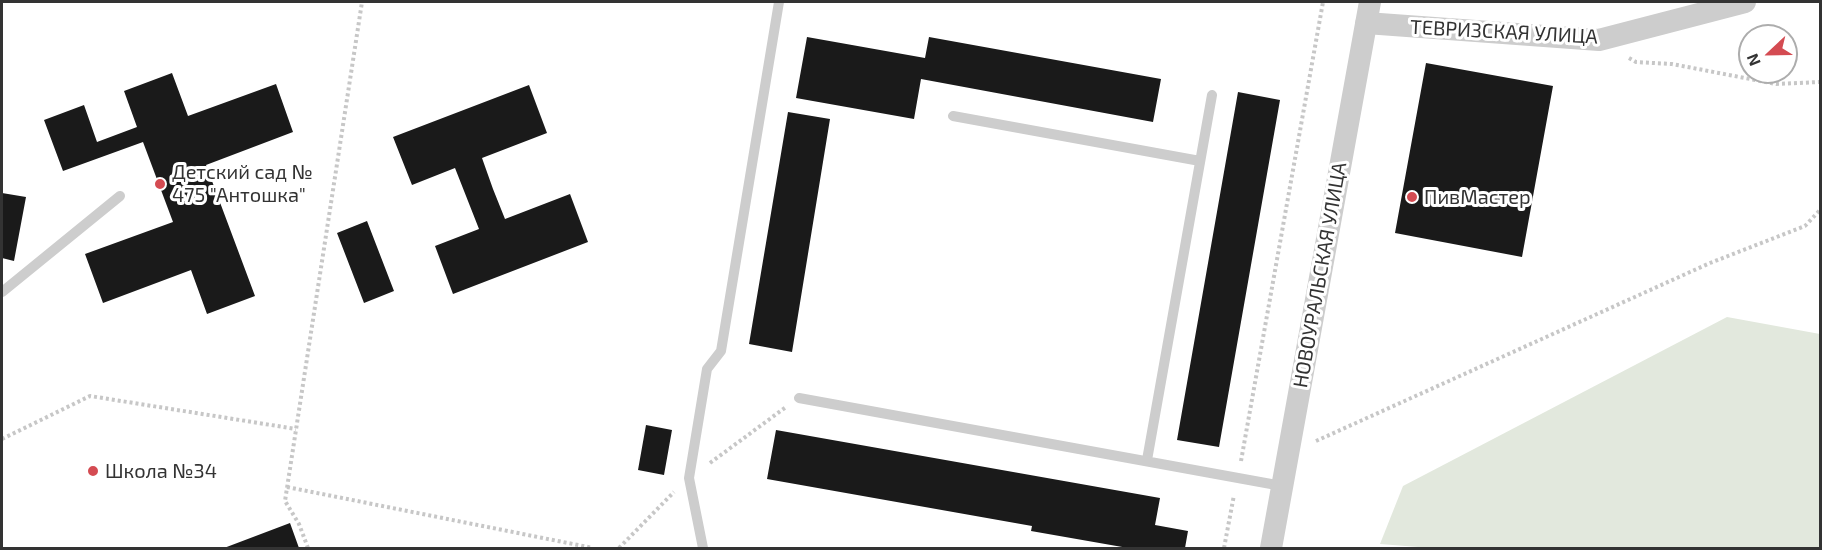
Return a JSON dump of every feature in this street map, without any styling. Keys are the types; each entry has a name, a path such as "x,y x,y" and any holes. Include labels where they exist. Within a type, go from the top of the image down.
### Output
{"street":[{"name":"ТЕВРИЗСКАЯ УЛИЦА","path":"1368,12 1599,40 1745,2"},
{"name":"НОВОУРАЛЬСКАЯ УЛИЦА","path":"1271,549 1368,12"}],"lane":[{"path":"703,549 689,478 707,369 721,351 779,2"},
{"path":"1147,460 1212,95"},
{"path":"953,116 1200,161"},
{"path":"2,292 120,196"},
{"path":"799,398 1238,476 1282,486"}],"path":[{"path":"308,549 285,501 362,2"},
{"path":"1224,549 1323,2"},
{"path":"1599,40 1636,62 1672,64 1776,84 1821,82"},
{"path":"1288,454 1710,263 1805,225 1821,210"},
{"path":"2,440 90,396 296,429"},
{"path":"287,488 593,549"}],"shaded area":[{"path":"1727,317 1820,334 1820,548 1431,548 1380,544 1403,486"}],"building":[{"path":"807,37 925,58 929,37 1161,79 1153,122 921,79 914,119 796,98"},
{"path":"1426,63 1553,86 1522,257 1395,233"},
{"path":"172,73 188,116 276,84 293,132 206,165 255,296 207,314 191,270 103,303 85,254 173,222 143,142 63,171 44,120 84,105 97,142 137,127 124,91"},
{"path":"529,85 547,133 482,158 493,189 505,219 570,194 588,242 453,294 435,246 479,229 455,168 412,185 393,137"},
{"path":"1238,92 1280,100 1219,447 1177,440"},
{"path":"788,112 830,119 792,352 749,344"},
{"path":"2,193 26,197 14,261 2,258"},
{"path":"367,221 394,291 364,303 337,233"},
{"path":"646,425 672,430 664,475 638,470"},
{"path":"776,430 1160,498 1155,525 1188,531 1185,548 1128,548 1031,531 1032,526 767,479"},
{"path":"290,523 299,548 224,548"}],"place":[{"name":"Детский сад № 475 \"Антошка\"","path":"160,184"},
{"name":"ПивМастер","path":"1412,197"},
{"name":"Школа №34","path":"93,471"}]}
